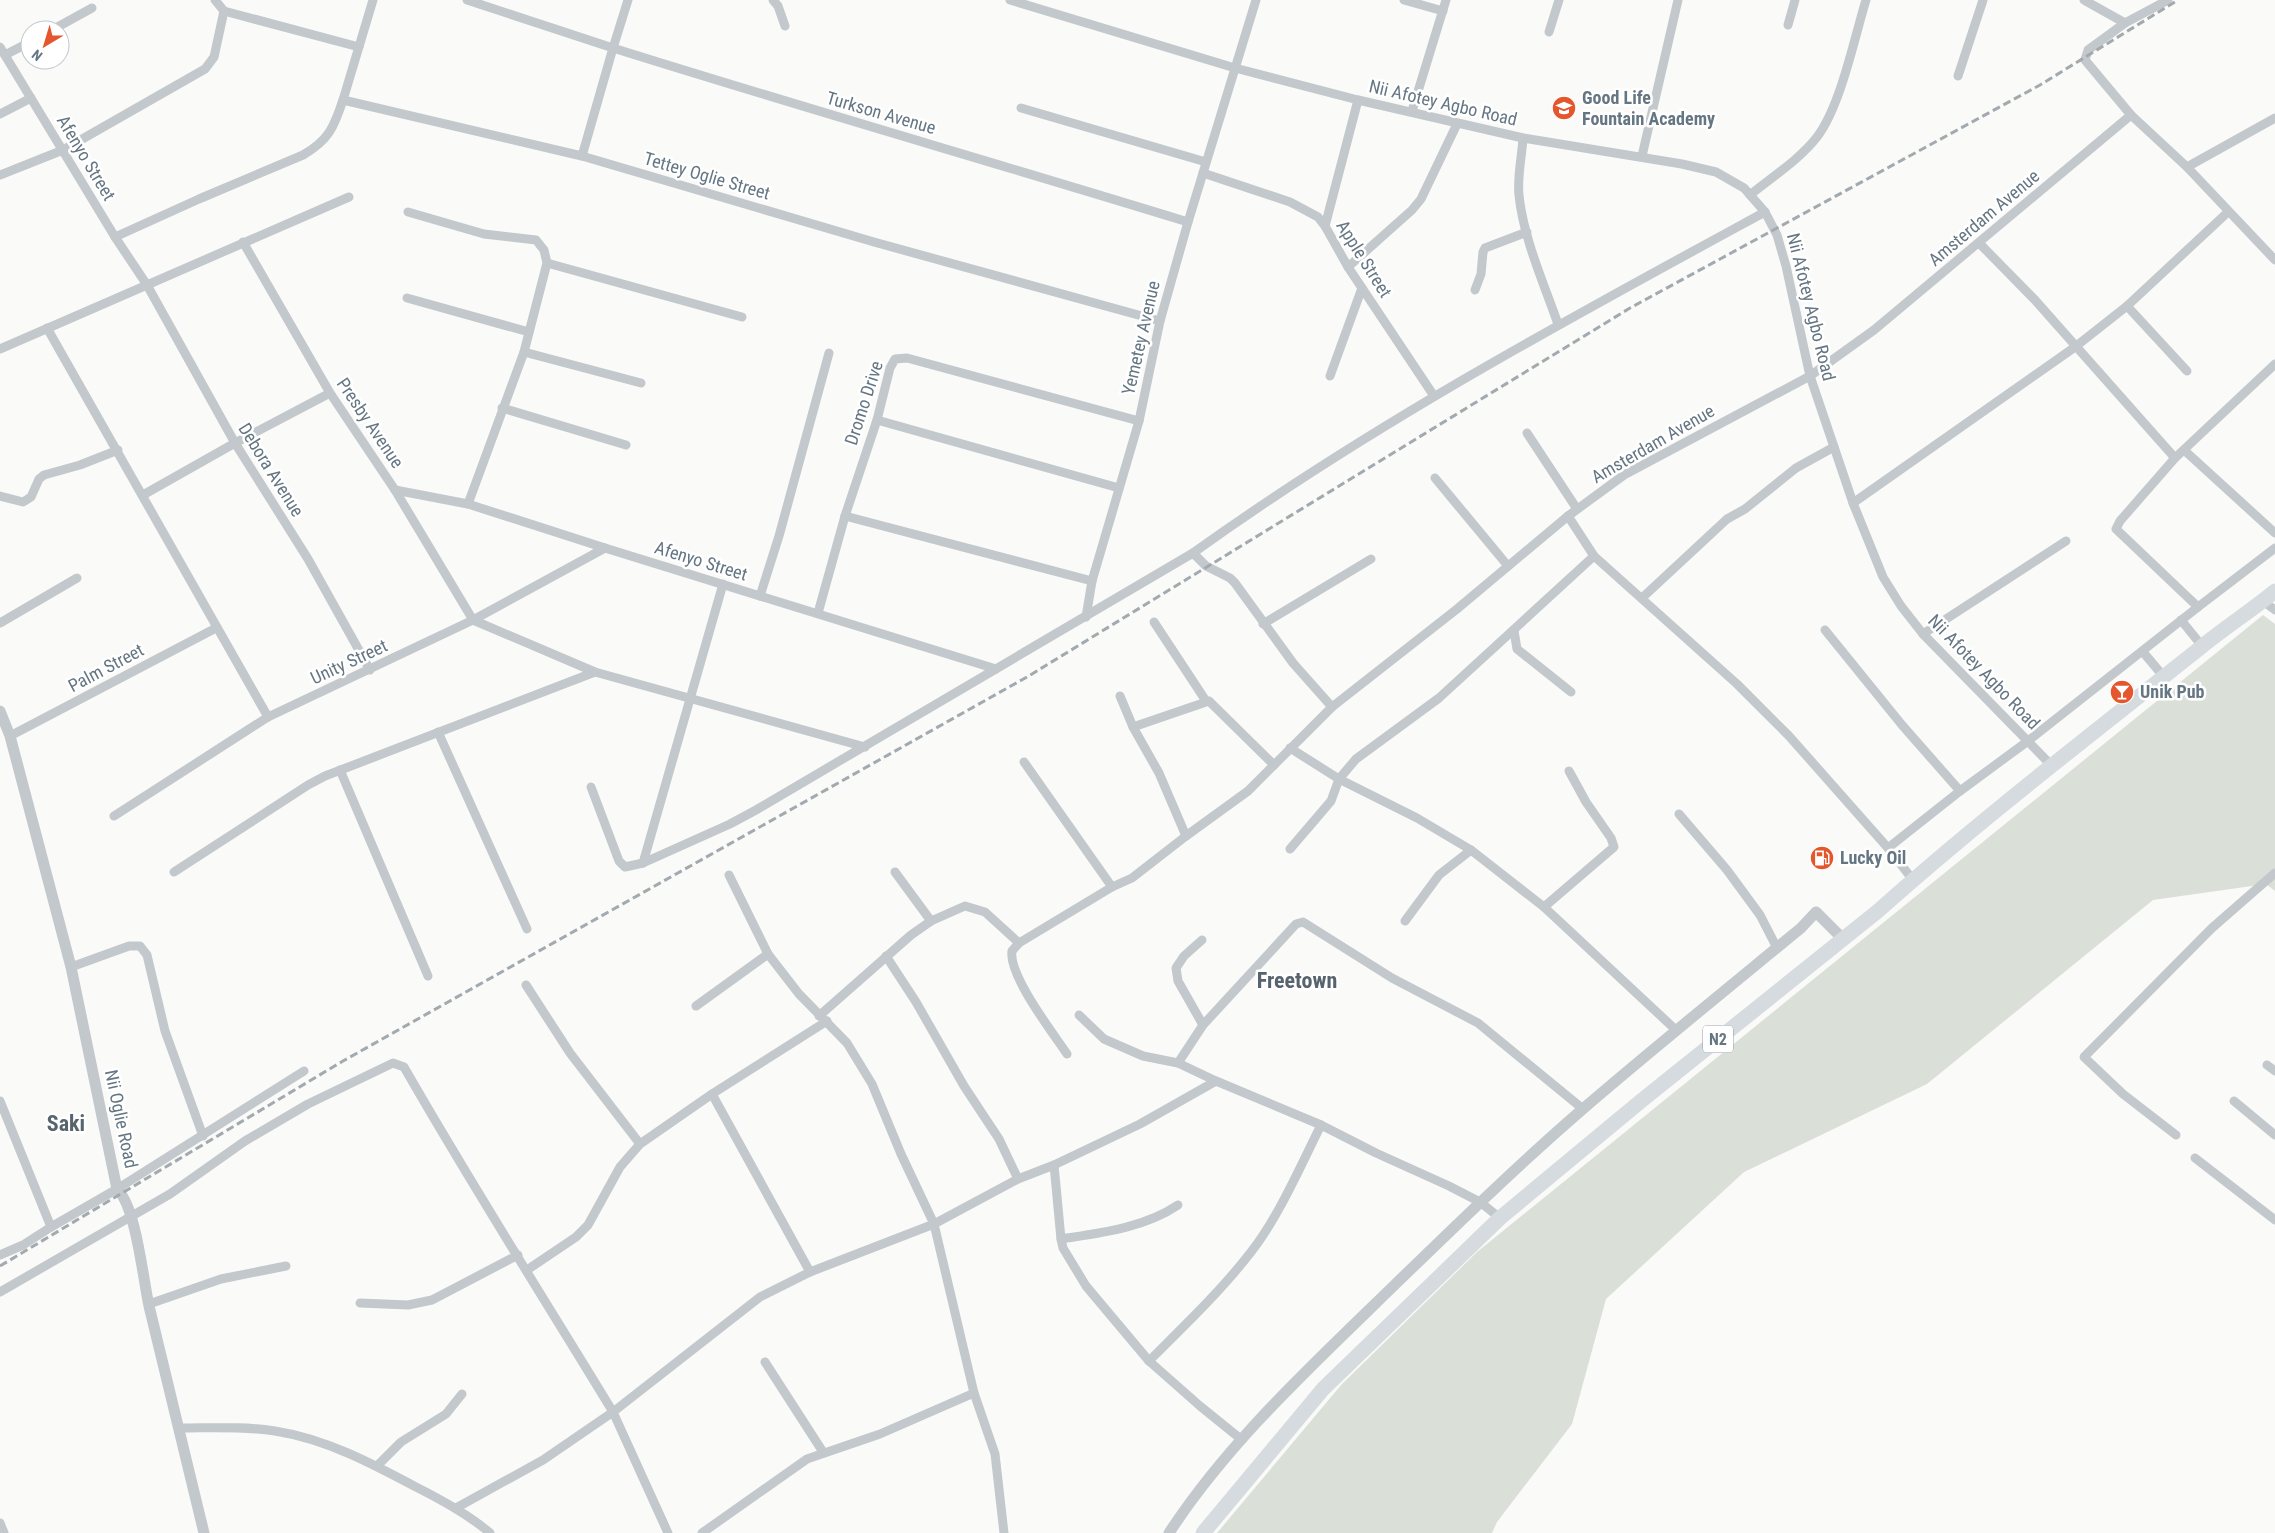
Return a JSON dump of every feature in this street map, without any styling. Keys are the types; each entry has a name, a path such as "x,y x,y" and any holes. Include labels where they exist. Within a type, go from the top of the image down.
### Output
{"highway":[{"name":"N2","path":"1203,1533 1323,1389 1500,1218 1641,1101 1843,940 1913,880 2202,646 2269,605 2275,590"}],"street":[{"path":"215,0 224,10 359,47"},
{"path":"115,237 316,148 333,129 373,0"},
{"name":"Turkson Avenue","path":"467,0 804,108 1026,172 1188,222"},
{"path":"582,156 628,0"},
{"path":"773,0 778,6 786,26"},
{"name":"Nii Afotey Agbo Road","path":"1010,0 1235,68 1358,100 1523,138 1642,156 1716,172 1744,188 1765,212 1777,235 1786,266 1810,376 1853,503 1883,577 1923,634 2053,767"},
{"name":"Yemetey Avenue","path":"1086,617 1092,581 1139,421 1160,321 1188,222 1256,0"},
{"path":"1404,0 1443,11"},
{"path":"1412,111 1446,0"},
{"path":"1549,32 1559,0"},
{"path":"1642,156 1678,0"},
{"path":"1788,25 1795,0"},
{"path":"1750,196 1797,157 1817,137 1834,108 1866,0"},
{"path":"1958,76 1983,0"},
{"path":"2084,0 2125,23"},
{"path":"2168,0 2125,23 2088,50 2085,60 2131,115 2187,167 2228,212 2274,257"},
{"path":"70,20 92,8"},
{"path":"0,175 63,150 205,69 214,57 224,10"},
{"path":"2,51 20,45"},
{"name":"Afenyo Street","path":"2,51 115,237 147,285"},
{"path":"0,114 31,98"},
{"name":"Tettey Oglie Street","path":"343,100 582,156 883,245 1160,321"},
{"path":"1326,226 1358,100"},
{"path":"1021,108 1206,162"},
{"name":"Amsterdam Avenue","path":"1019,943 1112,887 1132,878 1248,791 1332,707 1457,609 1568,516 1624,475 1810,376 1874,330 2131,115"},
{"path":"2187,167 2275,118"},
{"path":"1348,268 1412,210 1421,199 1457,124"},
{"path":"1523,138 1519,192 1526,232 1558,324"},
{"name":"Apple Street","path":"1203,173 1290,202 1313,214 1326,226 1348,268 1434,396"},
{"path":"0,349 349,197"},
{"path":"408,212 484,234 536,240 544,250 547,263 524,352 468,504"},
{"path":"591,787 619,861 625,867 643,863 730,824 865,747 1193,553 1262,504 1434,396 1558,324 1765,212"},
{"path":"1853,503 2076,347 2128,306 2228,212"},
{"path":"1475,290 1481,274 1485,248 1526,232"},
{"name":"Presby Avenue","path":"243,242 330,393 395,490 473,620"},
{"path":"1979,243 2036,300 2176,458"},
{"path":"547,263 742,317"},
{"name":"Debora Avenue","path":"147,285 234,443 308,560 370,670"},
{"path":"1330,376 1362,288"},
{"path":"407,298 529,332"},
{"path":"2128,306 2187,371"},
{"path":"47,328 268,717"},
{"path":"524,352 641,383"},
{"path":"760,596 779,536 829,353"},
{"name":"Dromo Drive","path":"818,613 845,516 877,420 890,368 895,359 900,358 1139,421"},
{"path":"2198,607 2116,529 2120,521 2176,458 2275,364"},
{"path":"143,495 234,443 330,393"},
{"path":"502,408 626,445"},
{"path":"877,420 1119,488"},
{"path":"1526,433 1577,509"},
{"path":"1642,598 1727,519 1745,509 1796,468 1834,447"},
{"path":"0,496 23,502 31,497 38,479 44,475 80,465 118,450"},
{"path":"2184,450 2275,533"},
{"path":"1436,478 1508,566"},
{"name":"Afenyo Street","path":"395,490 468,504 996,669"},
{"path":"845,516 1092,581"},
{"path":"1568,516 1594,556 1737,684 1789,736 1888,848 1913,880"},
{"path":"1923,634 2066,541"},
{"name":"Unity Street","path":"114,816 268,717 473,620 605,548"},
{"path":"1888,848 2275,548"},
{"path":"1193,553 1212,570 1230,578 1263,624 1332,707"},
{"path":"1290,849 1331,801 1339,779 1362,754 1438,698 1514,631 1594,556"},
{"path":"1263,624 1371,559"},
{"path":"0,623 77,578"},
{"path":"643,863 723,584"},
{"path":"473,620 595,672 689,700 865,747"},
{"path":"2181,620 2202,646"},
{"path":"1154,622 1206,701 1217,707 1274,765"},
{"name":"Palm Street","path":"10,736 216,628"},
{"path":"1825,630 1896,718 1960,791"},
{"path":"1514,631 1517,648 1572,692"},
{"path":"2143,652 2164,677"},
{"path":"174,872 308,785 340,770 595,672"},
{"path":"1120,696 1159,773 1186,836"},
{"path":"1134,726 1206,701"},
{"name":"Nii Oglie Road","path":"0,711 10,736 71,967 118,1189 122,1193 131,1216 149,1304 204,1533"},
{"path":"438,732 528,929"},
{"path":"1290,748 1339,779 1417,818 1471,850 1544,907 1677,1031"},
{"path":"1024,762 1112,887"},
{"path":"340,770 428,976"},
{"path":"1544,907 1614,847 1611,838 1586,802 1570,771"},
{"path":"1679,814 1733,878 1760,915 1776,948"},
{"path":"1405,921 1439,875 1471,850"},
{"path":"895,872 931,921"},
{"path":"2176,1135 2124,1094 2084,1057 2212,928 2275,873"},
{"path":"729,874 768,954 799,994 847,1043 872,1084 900,1154 934,1224 974,1393 995,1454 1004,1533"},
{"path":"819,1016 886,956 931,921 966,906 985,912 1019,943 1012,951 1013,963 1028,997 1068,1054"},
{"path":"1169,1533 1181,1514 1242,1440 1312,1366 1480,1202 1583,1108 1801,928 1816,912 1843,940"},
{"path":"1178,1063 1203,1025 1296,924 1303,922 1392,978 1478,1023 1583,1108"},
{"path":"1202,940 1184,956 1176,968 1178,981 1203,1025"},
{"path":"71,967 130,946 140,946 144,949 148,955 165,1031 203,1136"},
{"path":"696,1006 768,954"},
{"path":"886,956 916,1002 964,1086 999,1139 1018,1179"},
{"path":"526,985 570,1054 640,1144"},
{"path":"1079,1015 1104,1040 1143,1056 1178,1063 1321,1125 1480,1202 1500,1218"},
{"path":"527,1270 576,1237 588,1225 620,1167 640,1144 712,1094 827,1021"},
{"path":"0,1292 170,1194 245,1141 308,1104 393,1063 404,1067 453,1153 518,1255 613,1412 668,1533"},
{"path":"0,1254 23,1245 118,1189 304,1071"},
{"path":"456,1508 543,1460 613,1412 760,1297 810,1272 934,1224 1018,1179 1054,1165 1140,1124 1216,1081"},
{"path":"712,1094 810,1272"},
{"path":"0,1101 51,1227"},
{"path":"2234,1101 2275,1135"},
{"path":"1149,1360 1194,1315 1251,1252 1281,1203 1321,1125"},
{"path":"2195,1158 2275,1220"},
{"path":"1054,1165 1063,1248 1086,1286 1149,1360 1200,1406 1242,1440"},
{"path":"1061,1239 1114,1231 1165,1213 1178,1205"},
{"path":"360,1303 408,1305 432,1300 518,1255"},
{"path":"149,1304 221,1279 286,1266"},
{"path":"765,1362 824,1452"},
{"path":"702,1533 806,1459 880,1434 974,1393"},
{"path":"377,1466 401,1442 446,1414 462,1394"},
{"path":"180,1428 274,1430 312,1439 377,1466 456,1508 490,1533"},
{"path":"0,1523 4,1533"}],"shaded area":[{"path":"2263,615 2275,624 2275,891 2266,884 2153,900 1927,1084 1744,1172 1606,1299 1572,1424 1497,1522 1492,1533 1217,1533 1342,1384 1477,1252"}],"railway":[{"path":"0,1266 343,1061 1027,677 1630,308 2040,85 2178,0"}],"place":[{"name":"Good Life Fountain Academy","path":"1564,108"},
{"name":"Unik Pub","path":"2122,692"},
{"name":"Lucky Oil","path":"1822,858"}],"district":[{"name":"Freetown","path":"1297,980"},
{"name":"Saki","path":"66,1123"}]}
